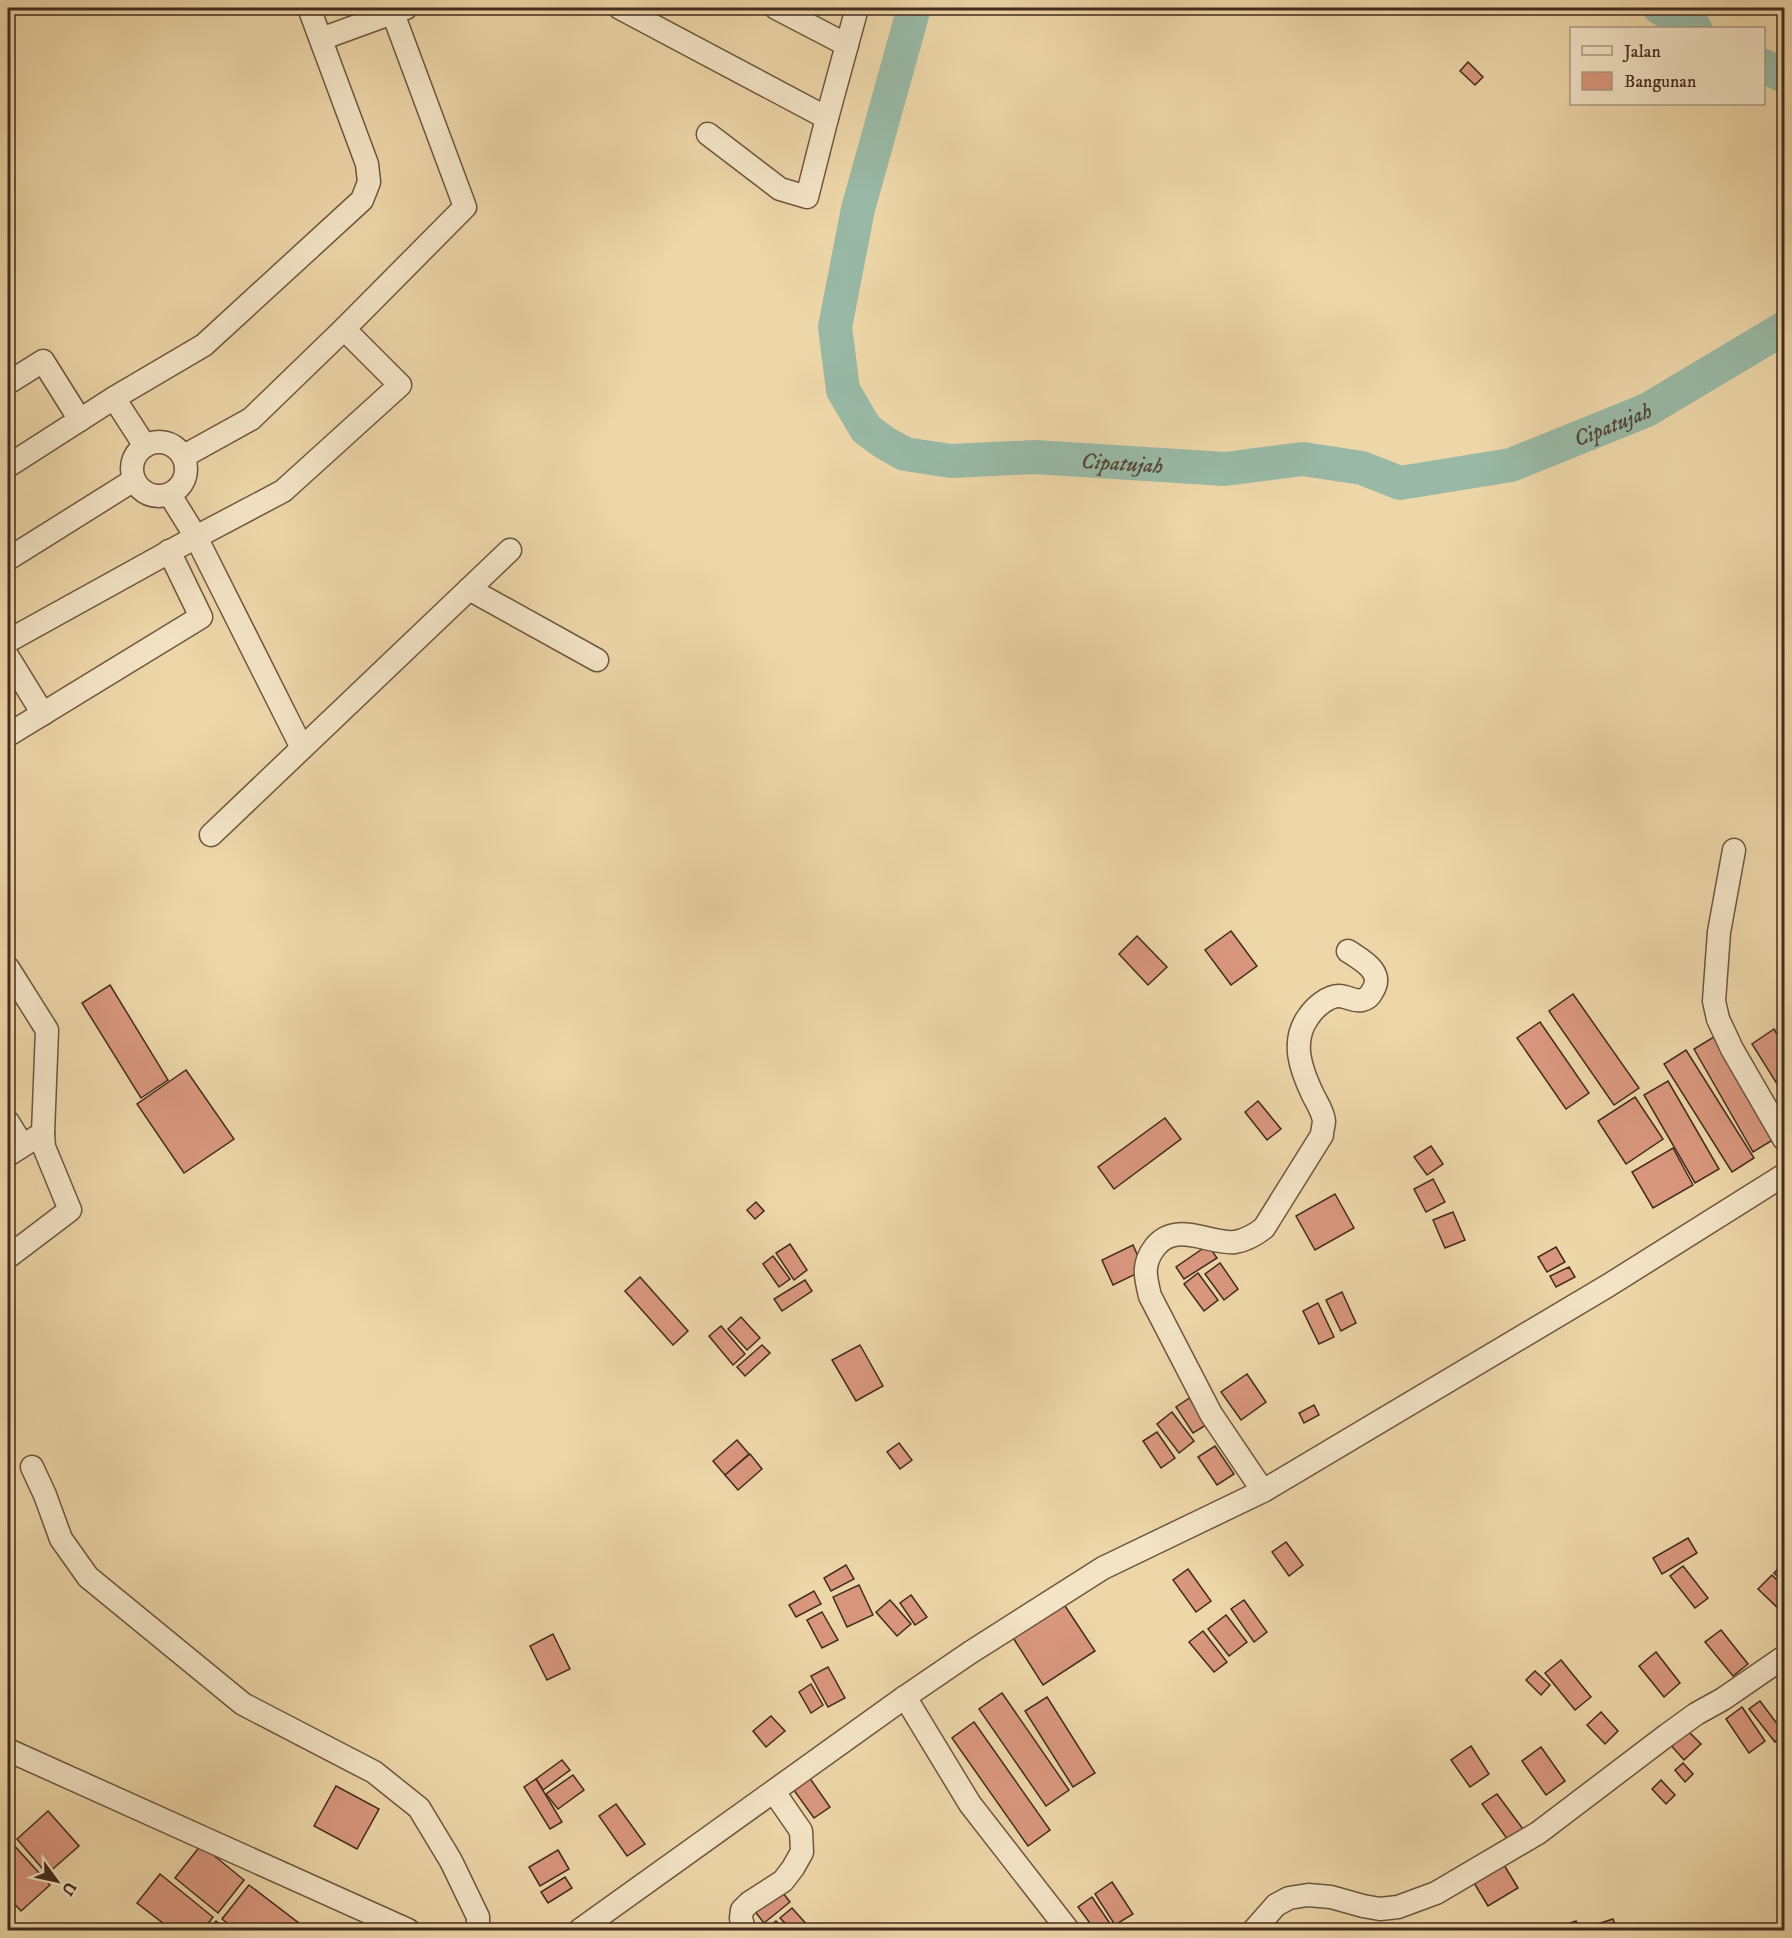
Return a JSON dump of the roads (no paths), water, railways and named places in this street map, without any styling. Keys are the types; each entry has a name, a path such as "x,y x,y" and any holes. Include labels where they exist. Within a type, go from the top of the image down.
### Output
{"street":[{"path":"8,466 114,398 204,345 362,200 369,182 367,164 309,8"},
{"path":"620,8 827,118"},
{"path":"776,8 847,45"},
{"path":"708,134 780,189 807,197 857,8"},
{"path":"184,456 251,419 465,207 397,9 321,39"},
{"path":"8,641 169,551 283,491 400,385 344,329"},
{"path":"8,383 43,361 80,420"},
{"path":"114,398 145,446"},
{"path":"157,442 166,443 184,456 186,476 183,483 170,495 153,496 139,487 134,480 133,463 136,455 145,446 157,442"},
{"path":"8,559 134,480"},
{"path":"170,495 196,537 303,748"},
{"path":"211,835 510,550"},
{"path":"8,735 201,617 169,551"},
{"path":"469,589 597,660"},
{"path":"8,657 43,714"},
{"path":"1734,850 1719,932 1714,1000 1718,1019 1732,1049 1785,1138"},
{"path":"1263,1491 1211,1414 1150,1296 1145,1276 1147,1258 1160,1240 1177,1235 1192,1235 1234,1242 1253,1237 1269,1221 1322,1135 1324,1121 1303,1074 1299,1054 1302,1030 1309,1016 1329,999 1339,996 1359,1001 1370,996 1376,987 1376,973 1348,951"},
{"path":"8,968 47,1030 44,1147 70,1210 8,1257"},
{"path":"8,1122 15,1150 43,1133"},
{"path":"580,1930 905,1697 1103,1568 1263,1491 1609,1285 1785,1175"},
{"path":"32,1467 61,1539 88,1577 243,1704 374,1772 419,1808 451,1861 478,1917 478,1930"},
{"path":"1254,1930 1276,1905 1289,1898 1319,1896 1380,1909 1398,1907 1436,1893 1538,1833 1666,1735 1785,1657"},
{"path":"905,1697 970,1804 1068,1930"},
{"path":"8,1750 408,1930"},
{"path":"744,1930 742,1910 783,1881 802,1852 801,1831 774,1792"}],"waterway":[{"name":"Cipatujah","path":"914,8 858,209 835,327 843,390 866,429 905,454 951,461 1035,457 1225,469 1303,459 1362,468 1400,483 1511,465 1647,410 1784,328"},
{"name":"Cipatujah","path":"1660,8 1693,27"},
{"name":"Cipatujah","path":"1765,66 1784,76"}]}
